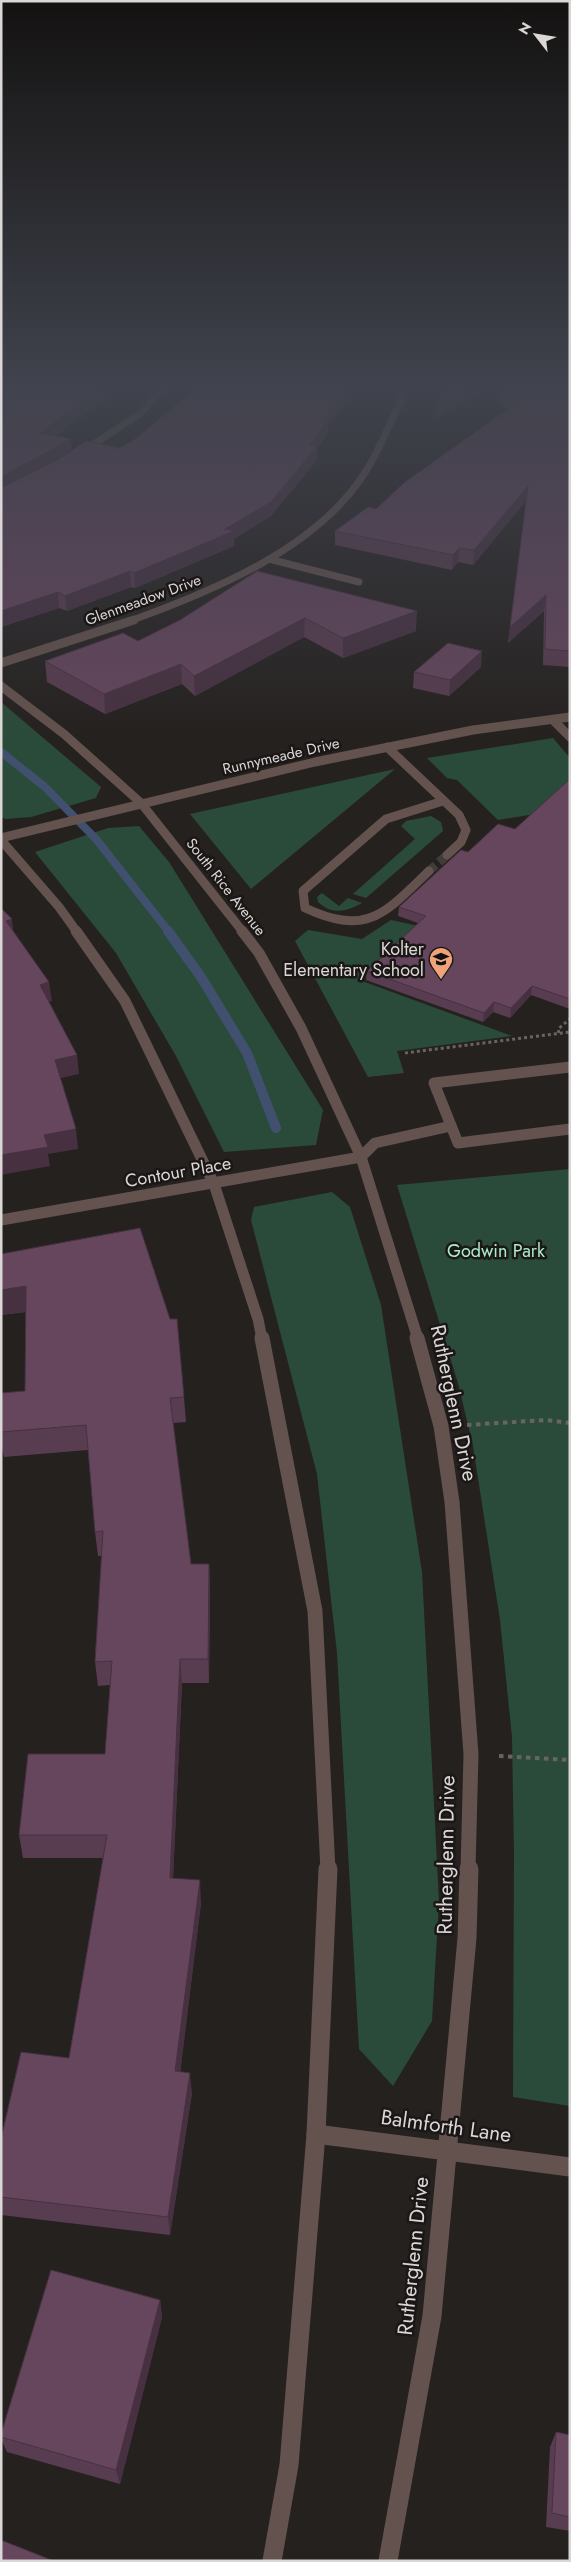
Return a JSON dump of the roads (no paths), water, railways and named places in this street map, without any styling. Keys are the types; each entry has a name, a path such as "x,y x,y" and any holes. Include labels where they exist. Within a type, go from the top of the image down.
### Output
{"street":[{"name":"Glenmeadow Drive","path":"1,663 173,605 220,584 269,559 316,526 341,502"},
{"path":"269,559 360,582"},
{"name":"South Rice Avenue","path":"1,686 64,734 141,803 259,953 301,1028 361,1157"},
{"name":"Runnymeade Drive","path":"1,839 45,826 315,762 473,730 570,717"},
{"path":"553,720 570,737"},
{"path":"388,747 459,815 466,830 461,842 447,855"},
{"path":"429,871 383,914 361,922 324,918 306,908 303,891 386,820 443,801"},
{"path":"1,839 59,907 125,1001 214,1184 258,1319 315,1611 328,1870 316,2134 289,2465 272,2561"},
{"path":"570,1067 434,1084 458,1143 570,1129"},
{"path":"361,1157 375,1143 451,1126"},
{"name":"Contour Place","path":"1,1220 361,1157"},
{"name":"Rutherglenn Drive","path":"361,1157 410,1311 441,1426 452,1502 471,1754 466,1938 445,2149 432,2316 388,2561"},
{"name":"Balmforth Lane","path":"316,2134 445,2149 570,2167"}],"waterway":[{"path":"1,752 45,787 96,839 169,932"},
{"path":"168,931 201,977 247,1053 276,1128"}],"tunnel":[{"path":"429,871 447,855"}],"place":[{"name":"Kolter Elementary School","path":"441,980"}],"park label":[{"name":"Godwin Park","path":"496,1251"}]}
